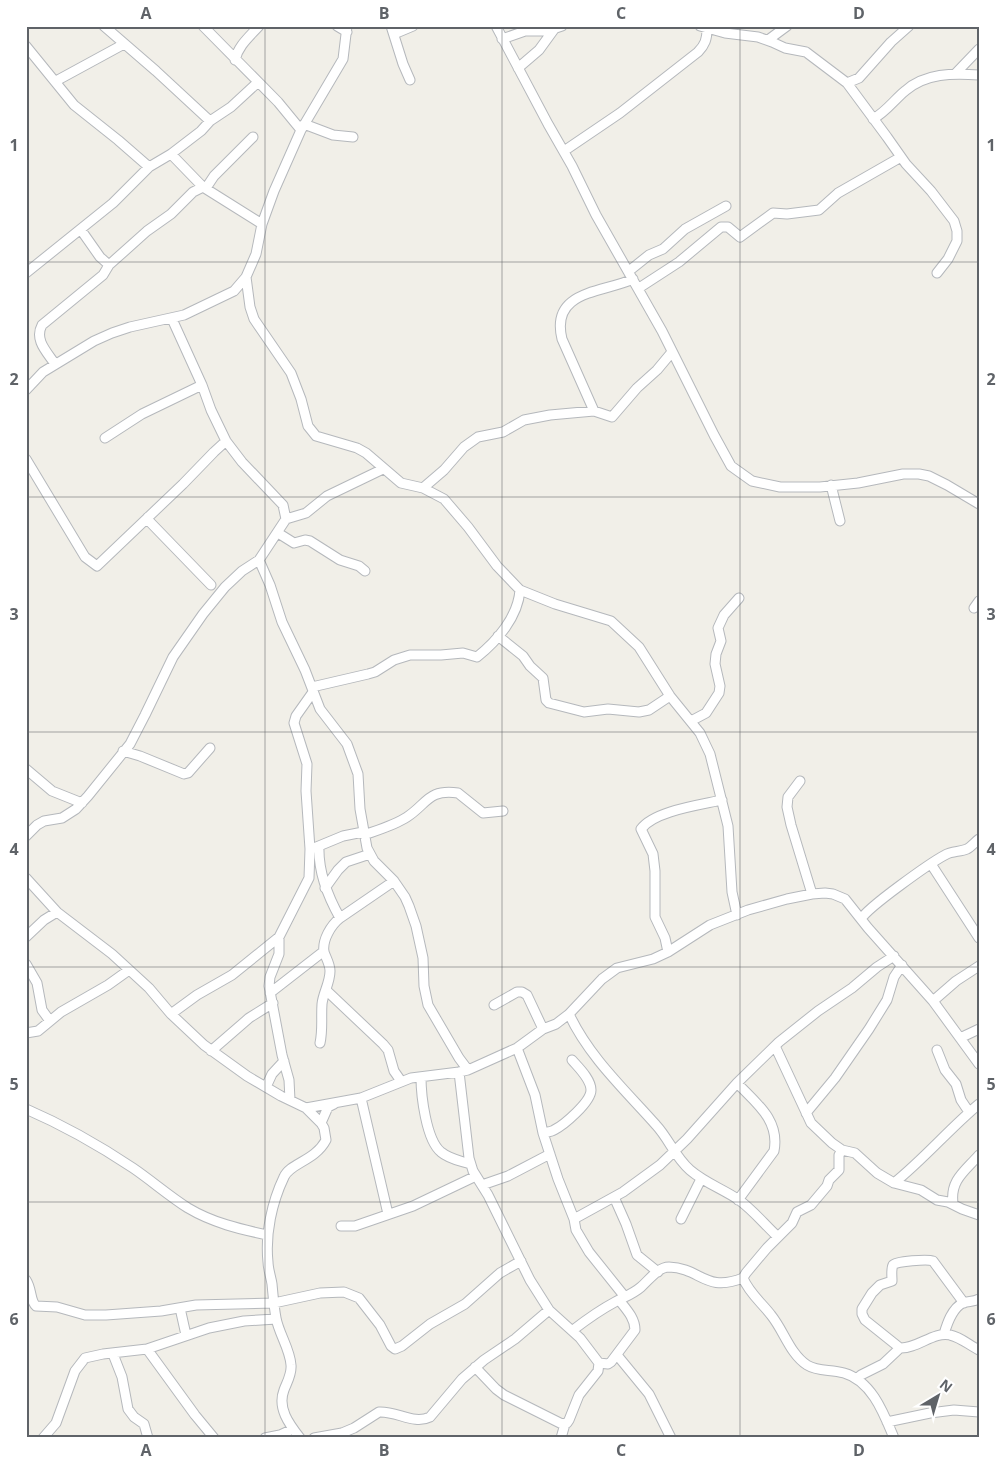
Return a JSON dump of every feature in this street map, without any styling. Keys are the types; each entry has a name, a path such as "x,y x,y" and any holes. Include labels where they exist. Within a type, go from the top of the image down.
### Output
{"street":[{"path":"104,26 210,121"},
{"path":"202,26 302,127 333,135 353,137"},
{"path":"235,60 242,44 259,26"},
{"path":"26,390 43,372 94,341 112,333 184,315 234,290 246,277 256,254 262,224 274,191 302,127 343,58 347,29 337,26"},
{"path":"410,80 402,64 392,30 413,26"},
{"path":"496,26 564,151 596,215 639,288 727,460 735,469 752,481 780,487 820,487 858,483 903,474 919,474 935,479 979,504"},
{"path":"768,40 787,26"},
{"path":"847,83 859,78 891,42 909,26"},
{"path":"502,39 525,31 547,31 558,27"},
{"path":"518,68 539,50 558,27"},
{"path":"564,151 620,113 698,52 707,39 704,28 768,40 785,48 806,52 847,83 906,164 949,214 956,226 957,241 948,259 937,273"},
{"path":"56,81 124,44"},
{"path":"955,74 979,49"},
{"path":"27,50 56,81 80,112 118,140 149,167"},
{"path":"873,119 915,82 925,78 955,74 979,75"},
{"path":"26,273 113,203 149,167 171,154 201,131 210,121 231,107 257,83"},
{"path":"55,364 38,336 42,325 103,275 109,265 147,231 171,214 193,192 204,188 253,137"},
{"path":"171,154 204,188 262,224"},
{"path":"639,288 680,262 721,227 730,228 740,237 773,213 816,212 823,208 838,193 901,157"},
{"path":"629,271 649,255 663,249 685,229 726,206"},
{"path":"81,230 100,257 109,265"},
{"path":"246,277 250,307 254,319 291,373 311,431 322,439 357,448 366,453 401,483 423,488 444,499 497,566 520,590 555,604 605,619 615,625 639,647 670,696 706,742 728,826 732,892 736,915"},
{"path":"594,411 562,339 560,318 574,300 582,294 633,279"},
{"path":"26,836 37,825 44,821 62,818 82,803 130,744 173,657 203,614 226,586 242,571 259,560 286,519 283,505 242,462 226,442 172,319"},
{"path":"423,488 444,470 464,447 478,437 503,432 524,420 550,415 594,411 607,417 612,417 672,352"},
{"path":"105,438 142,414 202,385"},
{"path":"26,459 84,557 97,566 226,442"},
{"path":"286,519 306,513 327,496 383,469"},
{"path":"830,485 840,521"},
{"path":"148,517 148,520 212,585"},
{"path":"278,533 294,543 305,540 310,541 340,560 359,566 365,572"},
{"path":"259,560 270,585 282,622 324,716 347,744 356,768 364,833 370,854 405,896 416,926 424,958 424,986 428,1005 459,1058 464,1071 470,1164 530,1280 550,1310 587,1346 599,1363 598,1371 579,1395 569,1420 565,1424 561,1438"},
{"path":"340,918 325,888 314,847 306,791 308,764 294,723 296,716 313,690 375,672 394,660 410,655 441,655 463,652 477,657 498,636 513,615 520,590"},
{"path":"691,721 706,713 719,693 720,686 714,664 721,640 718,628 724,615 738,598"},
{"path":"498,636 523,656 530,666 543,678 546,700 549,703 584,712 608,709 639,712 649,710 670,696"},
{"path":"124,751 184,774 210,748"},
{"path":"26,769 47,788 82,803"},
{"path":"800,781 788,797 787,807 812,894"},
{"path":"314,847 343,836 364,833 407,816 429,797 438,794 458,793 483,813 503,811"},
{"path":"668,952 665,938 655,917 655,871 652,854 641,830 647,823 669,813 722,800"},
{"path":"862,920 864,914 931,864 951,852 968,849 979,839"},
{"path":"171,1014 232,975 279,937 309,878 314,847"},
{"path":"325,888 346,862 370,854"},
{"path":"931,864 979,938"},
{"path":"26,878 57,912 112,954 149,988 188,1031 211,1050 266,1087 306,1108 324,1128 326,1140 316,1154 286,1173 276,1197 267,1235 268,1262 276,1319 291,1364 289,1379 283,1391 282,1408 300,1438"},
{"path":"320,1043 323,1031 322,1004 327,991 330,971 324,951 327,937 333,924 340,918 394,881"},
{"path":"306,1108 361,1098 401,1081 464,1071 517,1048 543,1029 556,1024 570,1014 593,988 612,971 653,959 668,952 710,925 768,903 812,894 834,894 845,899 933,1001 979,1064"},
{"path":"26,937 44,920 57,912"},
{"path":"279,937 279,954 270,977 270,992 289,1080 290,1100"},
{"path":"270,992 324,951"},
{"path":"574,1219 614,1197 652,1171 674,1152 737,1083 775,1046 818,1011 894,956"},
{"path":"26,964 37,984 42,1010 50,1021"},
{"path":"806,1113 835,1078 869,1029 887,1000 894,977 902,965"},
{"path":"933,1001 979,966"},
{"path":"26,1033 38,1031 60,1012 108,985 129,970"},
{"path":"327,991 388,1050 394,1071 401,1081"},
{"path":"494,1005 517,992 522,992 527,995 543,1029"},
{"path":"211,1050 249,1018 273,1003"},
{"path":"570,1014 590,1049 632,1101 661,1131 674,1152 690,1170 701,1179 738,1200 778,1237"},
{"path":"960,1038 979,1029"},
{"path":"775,1046 811,1123 832,1143 842,1150 854,1154 877,1173 894,1183 922,1190 937,1200 953,1203 962,1210 979,1215"},
{"path":"517,1048 535,1095 543,1133 574,1219 576,1230 589,1252 622,1298 635,1324 635,1330 618,1355 608,1364 599,1363"},
{"path":"937,1050 944,1070 956,1084 961,1100 969,1112"},
{"path":"543,1133 553,1131 566,1122 578,1111 590,1093 590,1085 572,1060"},
{"path":"266,1087 272,1074 284,1062"},
{"path":"421,1077 421,1098 430,1133 437,1148 444,1154 470,1164"},
{"path":"737,1083 772,1122 775,1146 774,1151 738,1200"},
{"path":"361,1098 388,1214"},
{"path":"321,1123 328,1107 334,1104"},
{"path":"894,1183 979,1104"},
{"path":"26,1109 108,1152 189,1208 227,1226 267,1235"},
{"path":"572,1330 634,1292 663,1268 675,1268 714,1283 731,1282 743,1278 792,1223 797,1212 812,1205 824,1191 829,1180 839,1170 839,1156 842,1150"},
{"path":"482,1185 508,1176 550,1154"},
{"path":"953,1203 954,1185 979,1155"},
{"path":"341,1226 355,1226 413,1206 476,1176"},
{"path":"681,1219 701,1179"},
{"path":"614,1197 637,1256 658,1272"},
{"path":"900,1348 865,1320 862,1314 862,1309 875,1289 892,1281 892,1266 894,1264 897,1262 930,1259 964,1303"},
{"path":"26,1280 31,1289 30,1305 65,1308 90,1315 161,1312 196,1305 274,1303 320,1293 344,1292 359,1298 369,1310 391,1346 398,1349 430,1324 465,1304 500,1272 521,1260"},
{"path":"743,1278 757,1299 772,1315 793,1351 802,1362 819,1370 844,1373 857,1379 873,1396 888,1422 894,1438"},
{"path":"944,1334 948,1320 954,1312 964,1303 970,1303 979,1299"},
{"path":"180,1308 186,1335"},
{"path":"314,1438 342,1433 354,1428 379,1412 416,1420 425,1420 430,1417 462,1379 550,1310"},
{"path":"43,1438 56,1423 75,1371 81,1360 93,1355 147,1349 209,1328 244,1321 276,1319"},
{"path":"857,1379 883,1364 900,1348 915,1345 944,1334 959,1339 979,1350"},
{"path":"147,1349 214,1438"},
{"path":"112,1354 122,1377 128,1409 134,1417 144,1424 148,1438"},
{"path":"618,1355 649,1394 671,1438"},
{"path":"475,1368 504,1395 560,1424 565,1424"},
{"path":"888,1422 954,1410 979,1412"},
{"path":"265,1438 280,1435 293,1429"}]}
